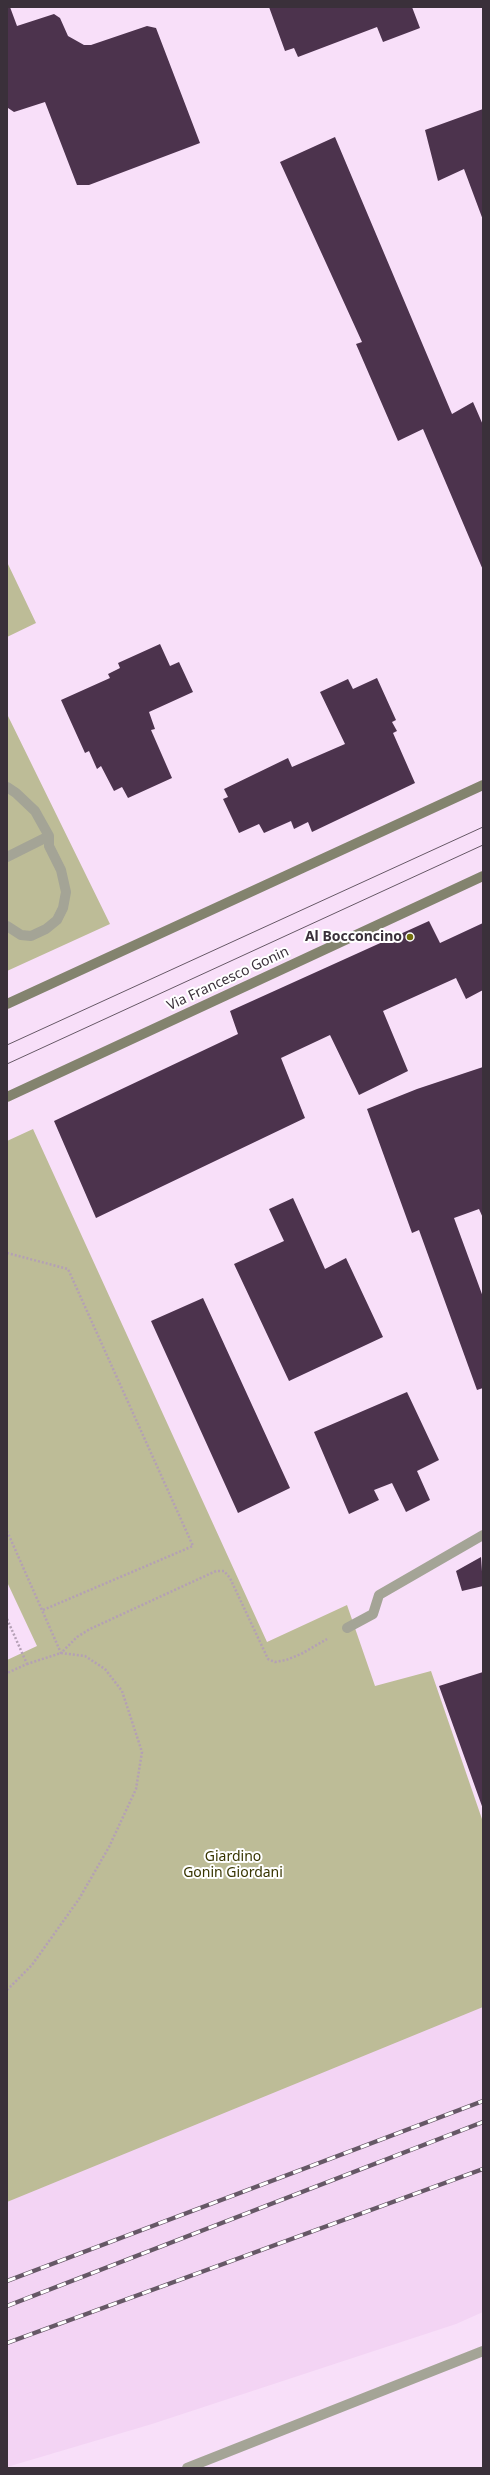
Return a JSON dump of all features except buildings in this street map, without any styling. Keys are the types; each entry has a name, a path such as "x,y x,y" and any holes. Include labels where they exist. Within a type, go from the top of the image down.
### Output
{"street":[{"path":"7,1004 483,785"},
{"path":"7,787 16,793 35,812 49,836 49,846 61,870 66,892 63,908 57,920 46,929 31,936 20,935 7,926"},
{"path":"7,857 49,836"},
{"name":"Via Francesco Gonin","path":"7,1096 483,876"},
{"path":"347,1628 373,1614 379,1595 483,1535"},
{"path":"187,2468 483,2351"}],"path":[{"path":"7,1253 68,1269 192,1546 44,1610"},
{"path":"7,1531 44,1610 61,1653"},
{"path":"61,1653 77,1637 90,1629 216,1572 224,1571 230,1578 268,1659 275,1662 301,1654 347,1628"},
{"path":"7,1619 27,1664"},
{"path":"7,1673 27,1664 61,1653 85,1656 105,1669 122,1691 142,1752 136,1790 109,1847 78,1899 32,1965 7,1990"}],"shaded area":[{"path":"483,2006 483,2312 456,2324 152,2424 7,2467 7,2201"}],"green space":[{"path":"7,562 36,623 7,637"},
{"path":"7,714 110,924 7,971"},
{"name":"Giardino Gonin Giordani","path":"33,1129 267,1642 347,1605 375,1686 431,1671 483,1822 483,2007 7,2202 7,1660 37,1646 7,1582 7,1141"}],"tram line":[{"path":"7,1045 483,827"},
{"path":"7,1064 483,845"}],"railway":[{"path":"7,2281 483,2101"},
{"path":"7,2306 483,2122"},
{"path":"7,2343 483,2169"}],"place":[{"name":"Al Bocconcino","path":"410,937"}]}
